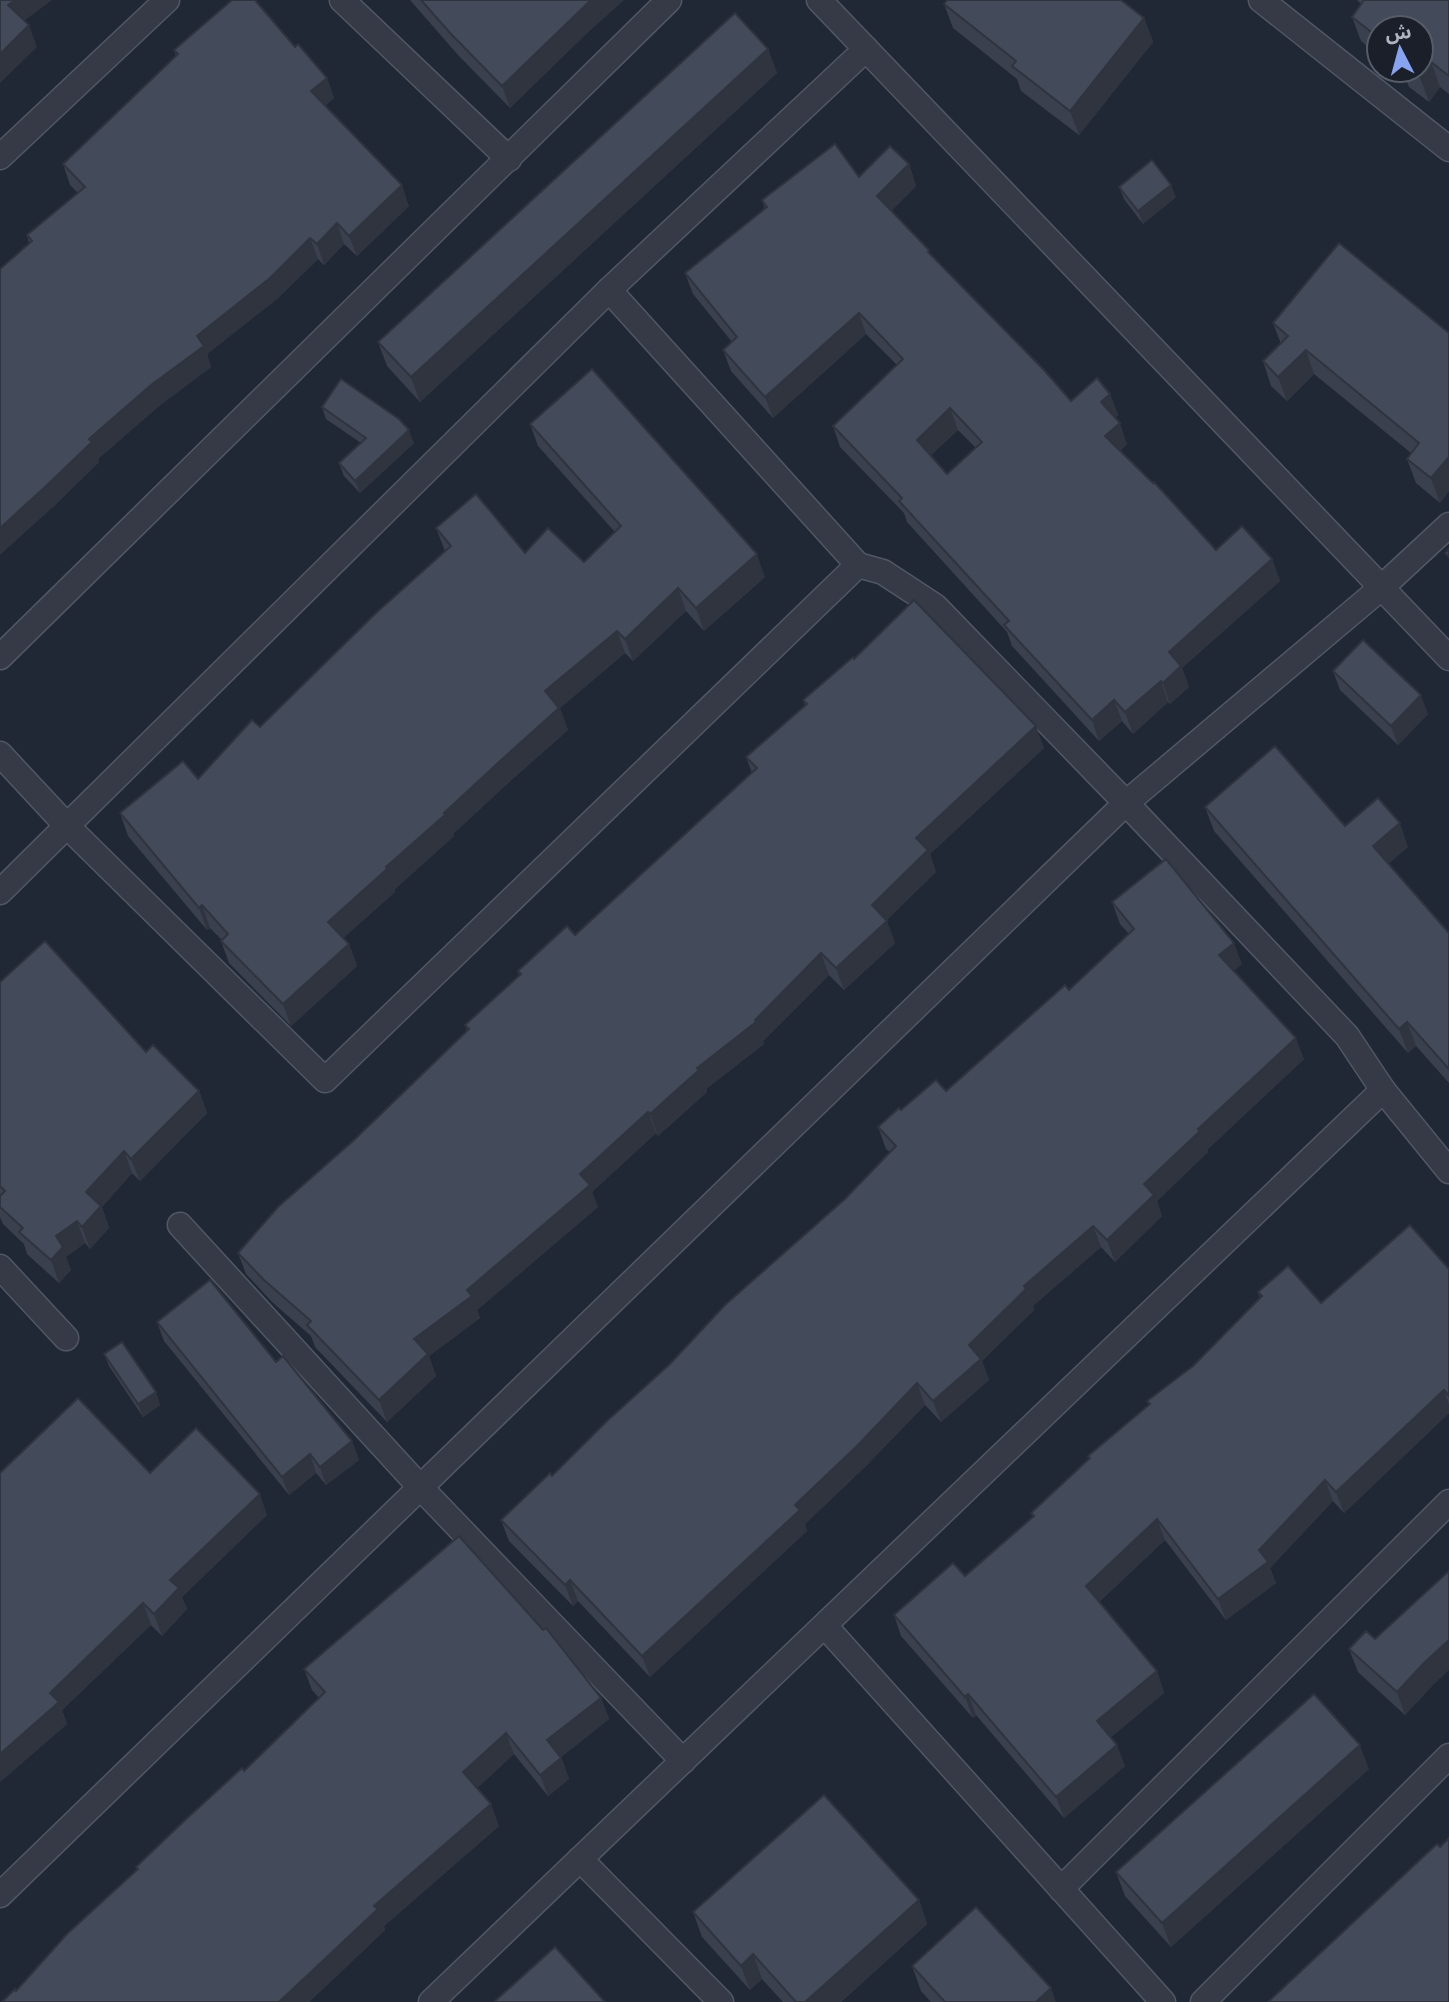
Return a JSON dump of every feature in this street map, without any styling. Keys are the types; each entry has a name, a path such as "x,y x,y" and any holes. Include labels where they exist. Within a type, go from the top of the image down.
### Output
{"street":[{"path":"0,157 167,0"},
{"path":"342,0 509,159"},
{"path":"0,657 669,0"},
{"path":"819,0 1449,658"},
{"path":"1261,0 1449,149"},
{"path":"0,892 609,290 866,49"},
{"path":"609,290 858,565 883,572 935,607 1126,803 1347,1036 1383,1090 1449,1171"},
{"path":"0,1895 1126,803 1381,588 1449,525"},
{"path":"0,754 68,827 325,1080 858,565"},
{"path":"431,2002 1383,1090"},
{"path":"180,1224 421,1489 683,1761"},
{"path":"0,1267 66,1338"},
{"path":"1061,1889 1449,1502"},
{"path":"825,1626 1163,2002"},
{"path":"1203,2002 1449,1756"},
{"path":"580,1859 720,2002"}],"building":[{"path":"0,0 15,0 8,5 29,25 0,54"},
{"path":"232,0 255,0 295,47 298,44 327,78 311,91 402,185 349,236 337,223 317,244 310,238 270,278 197,336 204,346 151,385 89,439 92,442 0,528 0,269 32,241 27,235 85,187 63,164 178,54 174,50"},
{"path":"421,0 591,0 502,86"},
{"path":"947,0 1121,0 1144,18 1070,111 1012,66 1016,61 944,4"},
{"path":"1364,0 1449,0 1449,76 1435,65 1435,14 1365,14 1365,27 1352,17"},
{"path":"735,13 768,49 411,377 378,342"},
{"path":"835,144 859,177 890,146 909,164 877,196 928,252 1071,401 1097,378 1110,394 1101,402 1120,423 1105,436 1154,482 1216,550 1242,526 1272,559 1169,652 1181,666 1163,683 1161,681 1125,712 1114,700 1092,720 1004,625 1009,621 899,501 902,498 833,426 903,359 859,313 765,397 723,350 737,337 685,273 767,207 762,200","holes":["950,408 982,442 947,474 917,440"]},
{"path":"1152,160 1171,185 1138,211 1119,187"},
{"path":"1339,243 1449,333 1449,457 1431,478 1407,459 1419,443 1306,350 1278,377 1263,361 1288,336 1273,323"},
{"path":"592,369 757,554 696,608 678,588 625,639 617,631 545,691 559,708 328,922 349,944 283,1004 221,941 228,934 202,905 199,908 120,813 183,761 198,779 252,720 260,727 375,614 451,546 436,528 476,494 525,553 548,528 584,562 621,526 530,424"},
{"path":"341,379 399,419 409,430 355,481 339,463 366,438 322,407"},
{"path":"914,600 1036,726 916,838 928,850 872,905 887,921 836,968 821,953 756,1022 697,1068 699,1070 580,1174 590,1185 467,1290 472,1296 414,1339 428,1354 379,1400 307,1325 311,1321 238,1253 278,1207 353,1141 469,1029 465,1025 521,974 518,971 567,926 575,935 757,768 746,757 807,704 803,700 853,657 854,659"},
{"path":"1363,640 1421,695 1391,726 1333,671"},
{"path":"1275,746 1345,826 1378,798 1400,823 1373,846 1449,933 1449,1069 1407,1022 1399,1029 1205,807"},
{"path":"1166,859 1234,943 1219,955 1296,1038 1198,1129 1200,1131 1144,1184 1154,1195 1107,1240 1093,1226 1024,1286 1026,1289 969,1345 981,1359 933,1401 917,1383 858,1445 795,1505 800,1510 642,1656 570,1580 565,1585 501,1520 550,1473 552,1476 670,1364 725,1305 845,1199 896,1146 878,1127 936,1080 946,1091 1065,985 1069,990 1134,929 1112,902"},
{"path":"45,941 146,1052 153,1045 199,1091 131,1159 124,1151 86,1192 101,1206 82,1227 77,1221 56,1236 63,1247 51,1260 19,1232 23,1228 0,1207 0,1196 5,1191 0,1186 0,982"},
{"path":"1410,1225 1449,1269 1449,1396 1444,1390 1336,1492 1325,1480 1259,1550 1268,1562 1218,1599 1157,1519 1086,1586 1157,1671 1097,1721 1117,1745 1056,1797 968,1694 965,1697 894,1615 953,1563 965,1576 1034,1516 1031,1513 1090,1458 1088,1456 1150,1404 1147,1401 1193,1366 1262,1296 1258,1292 1288,1266 1321,1303"},
{"path":"210,1280 276,1362 283,1356 352,1441 320,1467 310,1454 282,1477 157,1322"},
{"path":"122,1342 156,1392 138,1404 104,1354"},
{"path":"78,1398 150,1473 196,1428 260,1494 170,1580 179,1588 154,1614 143,1603 50,1693 59,1702 0,1754 0,1473"},
{"path":"459,1536 543,1630 546,1628 601,1698 547,1740 561,1758 540,1775 506,1733 463,1772 491,1804 374,1906 378,1909 279,2002 2,2002 15,1989 16,1991 67,1934 138,1869 136,1867 242,1768 244,1771 325,1692 304,1669"},
{"path":"1449,1571 1449,1640 1397,1692 1349,1649 1366,1631 1375,1639"},
{"path":"1314,1694 1360,1745 1162,1923 1116,1872"},
{"path":"824,1795 919,1900 805,2002 796,2002 753,1954 741,1966 693,1912"},
{"path":"1449,1838 1449,2002 1268,2002 1437,1844 1440,1847"},
{"path":"976,1907 1051,1988 1036,2002 945,2002 912,1966"},
{"path":"555,1947 605,2002 495,2001"}]}
